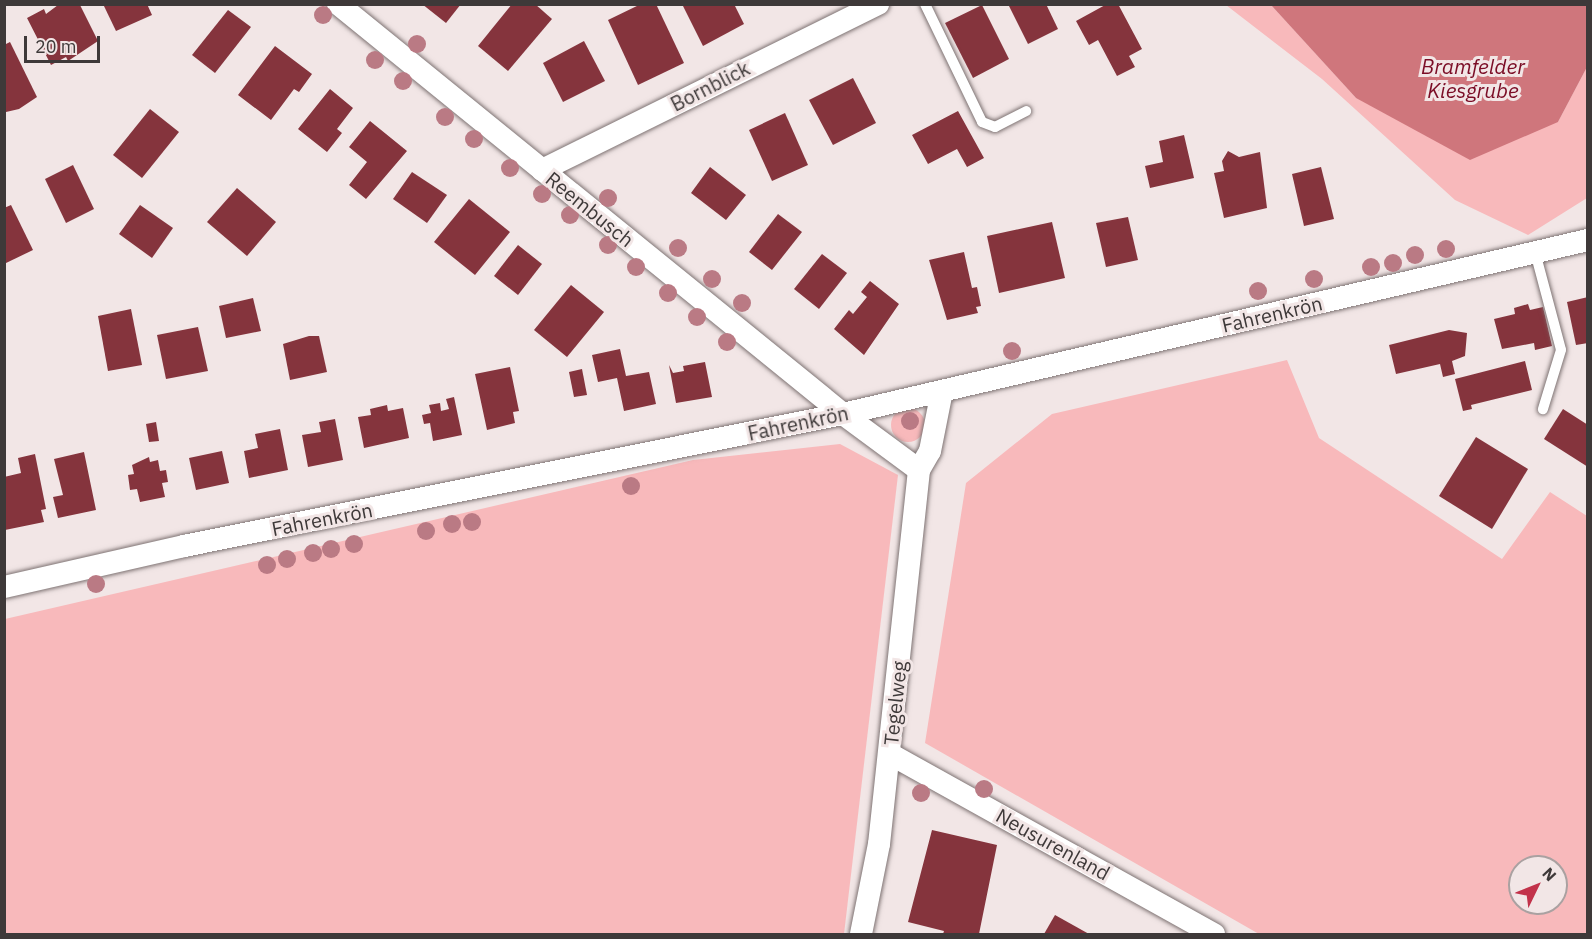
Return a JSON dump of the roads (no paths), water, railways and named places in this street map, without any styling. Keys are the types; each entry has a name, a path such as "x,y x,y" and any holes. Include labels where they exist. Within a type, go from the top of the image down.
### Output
{"street":[{"name":"Reembusch","path":"338,4 843,414"},
{"name":"Bornblick","path":"542,170 878,4"},
{"name":"Fahrenkrön","path":"4,587 184,546 843,414 1587,240"},
{"name":"Tegelweg","path":"861,934 879,844 919,470 930,451 942,391"},
{"path":"843,414 919,470"},
{"name":"Neusurenland","path":"890,754 1214,934"}],"lane":[{"path":"925,4 982,122 995,127 1026,111"},
{"path":"1535,252 1561,350 1543,409"}],"water":[{"name":"Bramfelder Kiesgrube","path":"1271,5 1587,5 1587,67 1558,122 1470,160 1356,98"}]}
